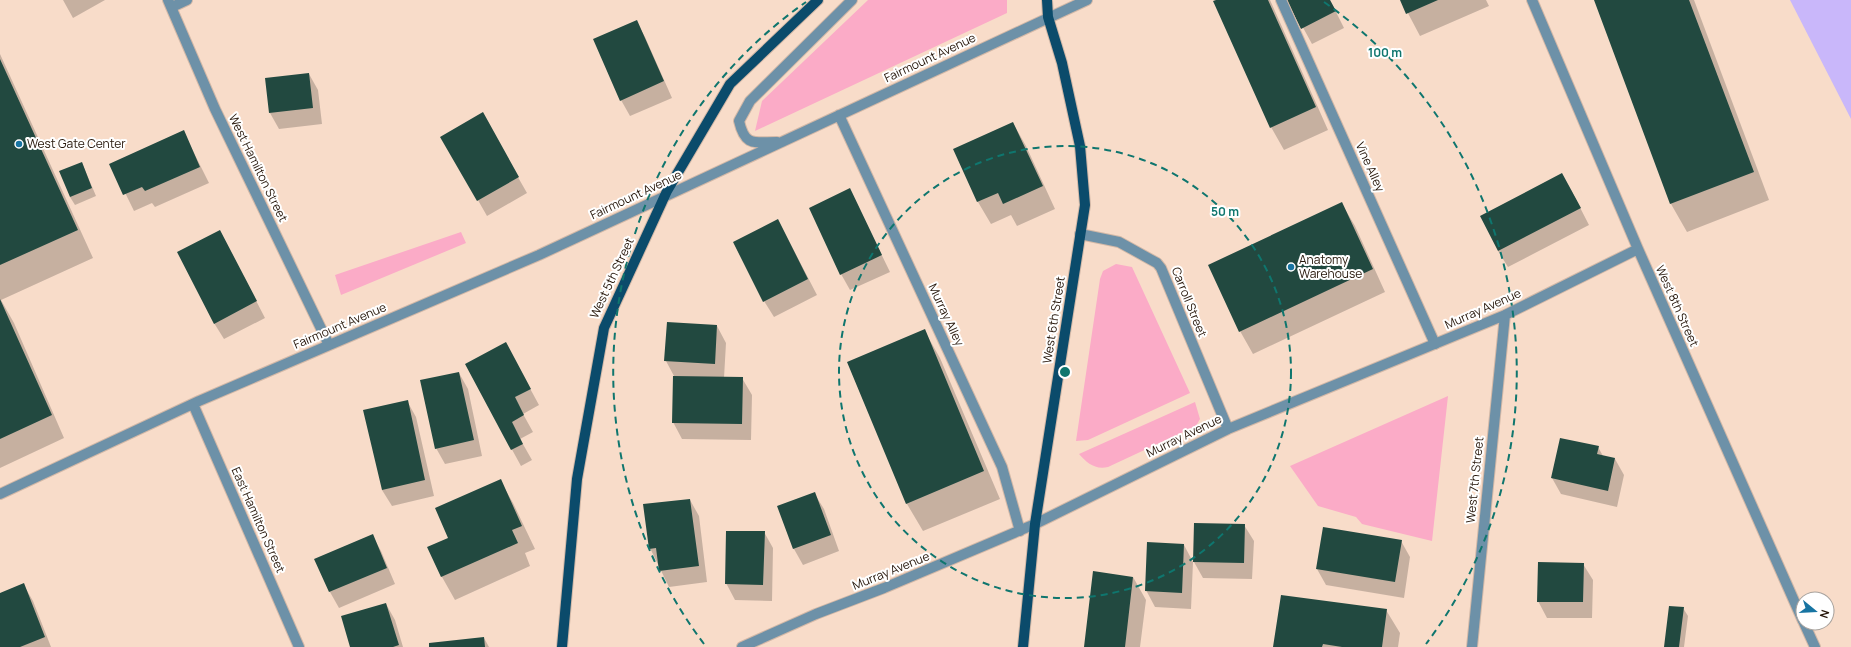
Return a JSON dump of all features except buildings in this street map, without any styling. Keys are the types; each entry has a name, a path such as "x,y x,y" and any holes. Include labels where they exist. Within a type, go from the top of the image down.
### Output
{"main road":[{"name":"West 5th Street","path":"562,647 577,479 604,328 664,197 730,84 818,0"},
{"name":"West 6th Street","path":"1023,647 1035,524 1085,204 1080,146 1062,63 1048,17 1047,0"}],"street":[{"path":"170,3 187,0"},
{"path":"781,142 755,142 749,140 742,134 739,121 750,101 852,0"},
{"name":"Fairmount Avenue","path":"0,494 193,404 539,255 1087,0"},
{"name":"Vine Alley","path":"1281,0 1435,344"},
{"name":"West 8th Street","path":"1532,0 1638,249 1795,602"},
{"name":"West Hamilton Street","path":"170,3 215,110 330,345"},
{"name":"Murray Alley","path":"840,114 1002,467 1020,531"},
{"name":"Carroll Street","path":"1080,234 1119,242 1157,263 1161,268 1228,429"},
{"name":"Murray Avenue","path":"742,647 816,614 884,588 1020,531 1228,429 1505,315 1638,249"},
{"name":"West 7th Street","path":"1472,647 1505,315"},
{"name":"East Hamilton Street","path":"193,404 299,647"},
{"name":"West 8th Street","path":"1808,631 1815,647"}],"shaded area":[{"path":"868,0 1007,0 1007,13 755,131 762,101"},
{"path":"1790,0 1851,0 1851,119"},
{"path":"461,232 466,243 341,295 335,275"},
{"path":"1116,264 1132,267 1190,393 1088,440 1076,441 1100,279 1103,271"},
{"path":"1448,396 1432,541 1362,524 1356,517 1318,506 1290,466"},
{"path":"1195,402 1200,419 1196,426 1108,467 1095,467 1079,454"}],"place":[{"name":"West Gate Center","path":"19,144"},
{"name":"Anatomy Warehouse","path":"1291,267"}]}
